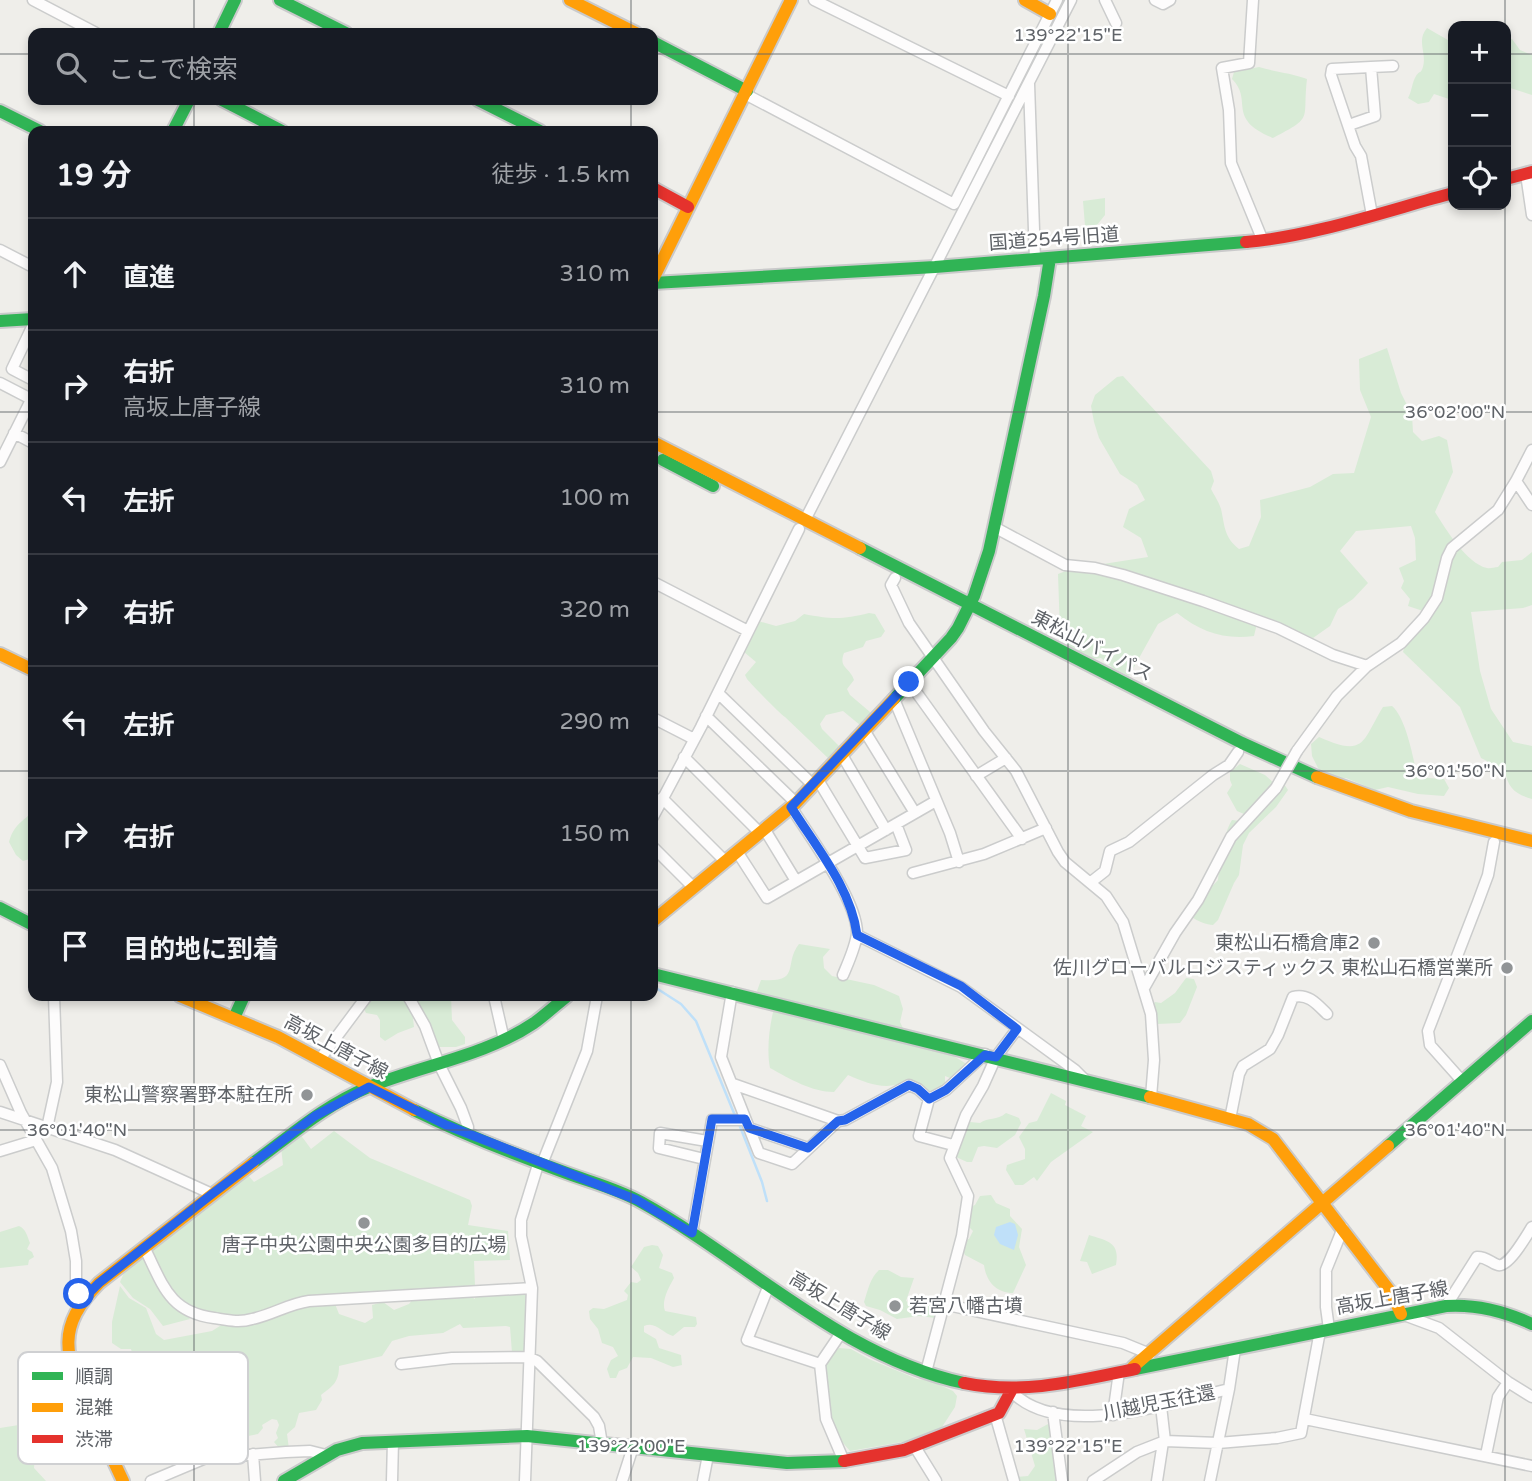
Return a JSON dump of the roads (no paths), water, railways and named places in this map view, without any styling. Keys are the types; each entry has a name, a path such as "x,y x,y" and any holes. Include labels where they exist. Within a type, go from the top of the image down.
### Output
{"main road":[{"path":"221,28 234,0"},
{"path":"280,0 336,28"},
{"path":"570,0 626,28"},
{"path":"658,270 791,0"},
{"path":"1025,0 1056,17"},
{"path":"658,45 746,92"},
{"path":"176,126 186,105"},
{"path":"232,105 272,126"},
{"path":"488,105 530,126"},
{"path":"0,111 30,126"},
{"path":"0,123 28,137"},
{"path":"1511,178 1529,173"},
{"path":"658,191 688,207"},
{"name":"国道254号旧道","path":"658,281 935,267 1263,241 1448,194"},
{"path":"658,917 794,805 951,638 969,610 983,576 1050,258"},
{"path":"0,321 28,319"},
{"name":"東松山バイパス","path":"658,445 895,578 969,610 1242,743 1340,786 1451,822 1532,841"},
{"name":"東松山バイパス","path":"658,457 802,525 1238,752 1350,800 1423,824 1532,851"},
{"path":"0,654 28,668"},
{"path":"0,908 28,923"},
{"path":"658,975 1085,1079 1248,1124 1273,1139 1392,1294 1401,1314"},
{"name":"高坂上唐子線","path":"192,1001 291,1043 369,1087 467,1133 637,1200 692,1233 841,1333 882,1355 972,1386 1011,1391 1047,1387 1446,1306 1472,1305 1501,1310 1532,1324"},
{"path":"234,1018 242,1001"},
{"path":"67,1352 66,1340 71,1320 83,1299 99,1283 315,1116 369,1087 504,1040 534,1023 561,1001"},
{"path":"1124,1371 1150,1354 1532,1021"},
{"path":"284,1481 326,1455 362,1443 527,1436 804,1464 915,1447 995,1414 1003,1408 1011,1391"},
{"path":"114,1464 122,1481"}],"street":[{"path":"33,0 86,28"},
{"path":"814,0 1009,96"},
{"path":"658,806 1029,83 1056,17 1057,0"},
{"path":"746,92 954,204 1009,96 1056,17 1071,0"},
{"path":"1105,0 1116,23"},
{"path":"1155,0 1163,4 1170,0"},
{"path":"1253,0 1249,63 1222,68 1221,72 1227,90 1231,163 1263,241"},
{"path":"1372,215 1362,156 1355,146 1331,75 1332,69 1393,66"},
{"path":"1349,125 1375,116 1371,67"},
{"path":"1029,83 1035,259"},
{"path":"1529,173 1532,215"},
{"path":"0,250 28,264"},
{"path":"28,335 12,369 28,377"},
{"path":"0,383 28,396"},
{"path":"0,462 28,408"},
{"path":"15,433 28,440"},
{"path":"1144,988 1175,933 1198,900 1231,837 1276,788 1297,751 1337,696 1367,666 1401,643 1424,618 1437,598 1452,548 1498,510 1532,450"},
{"path":"1516,481 1532,505"},
{"path":"994,527 1065,565 1095,568 1123,575 1203,601 1278,628 1333,655 1367,666"},
{"path":"895,578 891,585 909,623 1025,785 1065,862 1111,903 1123,922 1151,1014 1151,1097"},
{"path":"658,585 748,631"},
{"path":"909,682 1022,839"},
{"path":"718,693 815,783 865,859 906,850 897,824"},
{"path":"894,698 959,862"},
{"path":"706,716 794,805 827,863 851,909 857,935 843,975"},
{"path":"658,721 694,739"},
{"path":"864,730 915,813"},
{"path":"1091,883 1105,871 1111,851 1129,842 1229,765 1238,752"},
{"path":"842,755 886,830"},
{"path":"684,757 762,831 796,881"},
{"path":"976,776 1006,758"},
{"path":"662,798 726,862"},
{"path":"738,853 766,898 936,801"},
{"path":"913,873 959,862 1046,828"},
{"path":"1463,1082 1430,1045 1427,1031 1488,875 1494,842"},
{"path":"658,852 694,888"},
{"path":"857,935 961,986 1085,1079"},
{"path":"732,992 721,1056 759,1153 792,1164 838,1121"},
{"path":"1230,1119 1243,1066 1270,1049 1293,997 1309,998 1327,1014"},
{"path":"47,1128 57,1083 54,1001"},
{"path":"320,1059 363,1001"},
{"path":"411,1001 425,1026 439,1064 465,1117 467,1133"},
{"path":"495,1001 504,1040"},
{"path":"525,1481 532,1288 521,1236 521,1220 540,1163 587,1051 596,1001"},
{"path":"953,1145 919,1136 929,1099 946,1090 990,1056 1017,1029"},
{"path":"926,1372 962,1236 968,1196 950,1158 990,1056"},
{"path":"0,1065 52,1168 71,1231 76,1261 76,1283 83,1299"},
{"path":"733,1084 838,1121 845,1120 909,1085 929,1099"},
{"path":"0,1112 138,1160 212,1194"},
{"path":"692,1233 712,1119 747,1124 808,1148"},
{"path":"704,1159 659,1149 660,1133 708,1141"},
{"path":"0,1151 36,1140"},
{"path":"1446,1306 1477,1257 1488,1259 1499,1266 1503,1265 1532,1227"},
{"path":"1093,1481 1137,1452 1164,1441 1218,1443 1278,1438 1301,1433 1325,1330 1326,1270 1343,1228"},
{"path":"145,1249 165,1290 180,1307 200,1316 235,1322 309,1301 532,1288"},
{"path":"769,1285 747,1340 820,1364"},
{"path":"943,1304 1123,1343 1150,1354"},
{"path":"1401,1314 1440,1328 1508,1382 1532,1397"},
{"path":"841,1333 820,1364 826,1419 843,1459"},
{"path":"1210,1481 1235,1349"},
{"path":"401,1364 452,1358 528,1357 537,1361 594,1417 599,1426 602,1444"},
{"path":"1113,1415 1124,1371"},
{"path":"1486,1455 1498,1397 1508,1382"},
{"name":"川越児玉往還","path":"1011,1391 1023,1403 1079,1416 1113,1415 1229,1389"},
{"path":"1157,1481 1164,1441 1161,1406"},
{"path":"1053,1412 1062,1481"},
{"path":"995,1414 1014,1481"},
{"path":"1305,1419 1532,1466"},
{"path":"392,1481 393,1441"},
{"path":"622,1481 633,1447"},
{"path":"915,1447 936,1481"},
{"path":"248,1454 310,1451 326,1455"},
{"path":"253,1454 255,1481"},
{"path":"703,1481 708,1455"},
{"path":"151,1481 192,1464"}],"water":[{"path":"1010,1222 1015,1224 1018,1235 1014,1250 1000,1244 994,1235 996,1227"}],"waterway":[{"path":"658,989 681,1004 696,1021 736,1118"},
{"path":"739,1124 767,1201"}],"place":[{"name":"東松山石橋倉庫2","path":"1374,943"},
{"name":"佐川グローバルロジスティックス 東松山石橋営業所","path":"1507,968"},
{"name":"東松山警察署野本駐在所","path":"307,1095"},
{"name":"唐子中央公園中央公園多目的広場","path":"364,1223"},
{"name":"若宮八幡古墳","path":"895,1306"}]}
